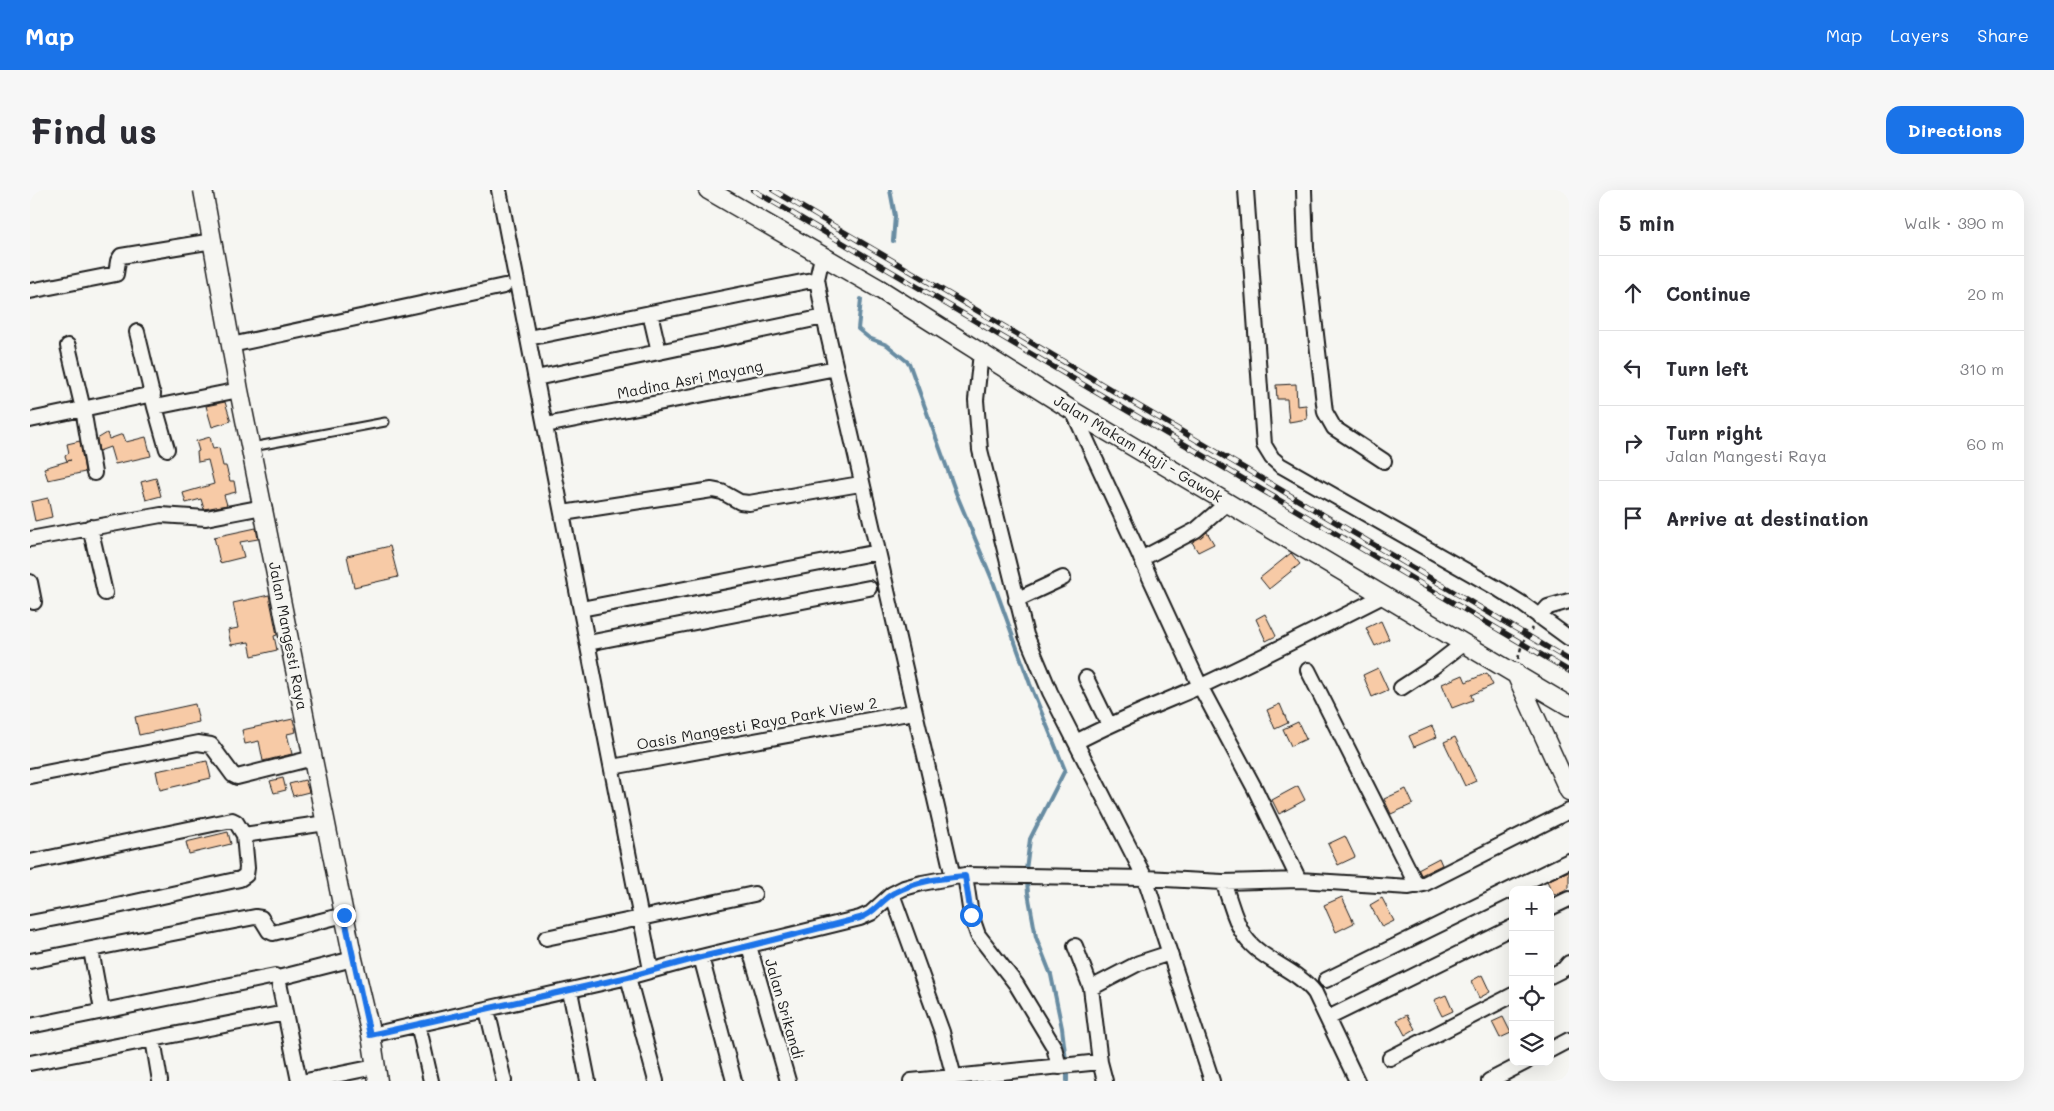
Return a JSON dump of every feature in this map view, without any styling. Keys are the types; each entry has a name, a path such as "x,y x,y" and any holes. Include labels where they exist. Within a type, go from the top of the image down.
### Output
{"street":[{"name":"Jalan Mangesti Raya","path":"204,190 239,390 377,1074"},
{"path":"499,190 651,970"},
{"name":"Jalan Makam Haji - Gawok","path":"708,190 878,288 1073,411 1515,672 1569,706"},
{"path":"1246,190 1264,445 1267,451 1280,464 1500,590 1569,638"},
{"path":"1304,190 1306,248 1325,412 1334,428 1384,461"},
{"path":"30,291 116,274 118,261 121,256 213,241"},
{"path":"822,257 817,280 824,317 878,552 959,876 978,935 1016,984 1064,1067"},
{"path":"528,338 817,280"},
{"path":"231,344 504,286"},
{"path":"650,313 659,352"},
{"path":"536,378 824,317"},
{"path":"137,332 167,449"},
{"path":"68,346 84,409 94,473"},
{"path":"981,353 976,400 980,450 1016,600 1036,664 1145,878 1212,1081"},
{"name":"Madina Asri Mayang","path":"551,424 836,368"},
{"path":"30,420 84,409 239,390"},
{"path":"1073,411 1200,686 1255,789 1299,880"},
{"path":"563,513 712,490 722,492 740,502 758,502 860,484"},
{"path":"1141,559 1196,530 1228,502"},
{"path":"30,539 161,515 206,518 262,507"},
{"path":"90,527 104,593"},
{"path":"581,609 878,552"},
{"path":"1016,600 1063,578"},
{"path":"30,582 34,602"},
{"path":"588,643 869,588"},
{"path":"1076,742 1109,725 1200,686 1385,595"},
{"path":"1539,617 1548,608 1569,601"},
{"path":"1401,688 1433,667 1464,643"},
{"path":"1308,670 1417,886"},
{"path":"1515,672 1569,791"},
{"path":"1086,678 1109,725"},
{"name":"Oasis Mangesti Raya Park View 2","path":"612,767 908,712"},
{"path":"30,776 198,743 211,745 237,778 313,758"},
{"path":"370,1035 570,991 865,916 876,910 892,894 922,882 959,876 1025,876 1145,878 1223,882 1299,880 1390,887 1417,886 1569,811"},
{"path":"30,862 232,820 236,822 244,835 247,868 246,875 240,879 108,908 30,922"},
{"path":"244,835 326,823"},
{"path":"1326,980 1569,861"},
{"path":"1223,882 1245,937 1255,948 1312,989 1328,1018 1357,1081"},
{"path":"546,938 754,894"},
{"path":"892,894 942,1032 954,1077"},
{"path":"1554,906 1569,899"},
{"path":"30,961 255,917 261,918 273,934 344,915"},
{"path":"1328,1018 1509,929"},
{"name":"Jalan Srikandi","path":"749,946 788,1081"},
{"path":"1075,946 1091,988 1100,1062 1105,1081"},
{"path":"91,950 102,1010"},
{"path":"1091,988 1139,963 1170,953"},
{"path":"701,957 734,1081"},
{"path":"30,1026 274,976 278,978 353,959"},
{"path":"1554,974 1569,963"},
{"path":"628,977 656,1081"},
{"path":"278,978 299,1081"},
{"path":"570,991 588,1081"},
{"path":"1390,1058 1509,998"},
{"path":"487,1010 504,1081"},
{"path":"30,1063 285,1013"},
{"path":"418,1024 431,1081"},
{"path":"153,1039 160,1081"},
{"path":"1554,1048 1569,1040"},
{"path":"911,1081 954,1077 971,1079 1100,1062"},
{"path":"1489,1081 1518,1066"},
{"path":"306,1081 377,1074"}],"lane":[{"path":"251,447 385,422"}],"path":[{"path":"1515,672 1522,644 1539,617"}],"building":[{"path":"1296,384 1297,406 1306,405 1307,419 1289,422 1287,399 1277,399 1276,385"},
{"path":"225,402 231,421 212,427 206,406"},
{"path":"107,433 109,439 123,434 126,442 146,437 151,456 115,464 110,447 99,451 97,439"},
{"path":"210,437 213,449 219,448 223,466 226,466 230,481 234,481 236,492 224,495 227,505 204,509 201,499 186,503 183,493 214,484 208,460 198,462 197,452 199,451 196,441"},
{"path":"80,441 85,472 48,480 44,468 71,460 67,461 65,456 69,453 67,444"},
{"path":"156,478 161,496 146,500 141,482"},
{"path":"48,498 52,517 35,521 31,502"},
{"path":"256,528 258,539 240,542 244,557 220,563 214,537"},
{"path":"1207,532 1214,544 1198,552 1192,542"},
{"path":"390,546 398,577 354,587 347,556"},
{"path":"1291,553 1300,564 1269,589 1260,578"},
{"path":"269,595 277,635 274,636 277,650 252,656 249,642 231,645 228,630 238,628 233,603"},
{"path":"1265,614 1276,636 1266,641 1256,619"},
{"path":"1381,621 1389,639 1375,646 1366,628"},
{"path":"1378,668 1388,690 1372,697 1363,675"},
{"path":"1487,673 1493,685 1471,695 1473,700 1452,708 1442,684 1463,675 1466,682"},
{"path":"195,704 199,722 139,735 135,717"},
{"path":"1280,704 1288,723 1275,729 1267,710"},
{"path":"293,719 296,732 287,734 292,754 263,761 259,741 245,744 242,730"},
{"path":"1298,722 1306,739 1291,746 1283,729"},
{"path":"1432,726 1437,737 1414,747 1409,736"},
{"path":"1455,737 1476,781 1465,786 1444,742"},
{"path":"207,761 211,778 160,790 156,771"},
{"path":"283,778 286,790 274,793 270,781"},
{"path":"305,780 309,792 293,796 289,784"},
{"path":"1298,786 1305,800 1279,814 1272,800"},
{"path":"1406,789 1413,804 1391,814 1384,799"},
{"path":"228,832 231,844 189,854 186,842"},
{"path":"1345,836 1355,857 1338,865 1328,844"},
{"path":"1439,858 1442,865 1421,875 1418,869"},
{"path":"1569,871 1569,888 1554,895 1554,886 1550,886 1547,881"},
{"path":"1342,897 1354,923 1336,932 1324,905"},
{"path":"1382,898 1394,921 1382,927 1370,905"},
{"path":"1482,975 1490,992 1479,998 1471,981"},
{"path":"1446,995 1453,1011 1442,1016 1434,1000"},
{"path":"1407,1015 1415,1029 1405,1035 1397,1020"},
{"path":"1503,1017 1509,1029 1509,1034 1500,1038 1492,1022"}],"waterway":[{"path":"890,190 895,216 893,241"},
{"path":"861,299 858,329 869,338 887,345 909,363 956,493 994,584 1030,684 1065,770 1030,839 1026,870 1036,937 1051,975 1062,1028 1066,1061"},
{"path":"1067,1068 1067,1081"}],"railway":[{"path":"753,190 1569,671"},
{"path":"773,190 1569,660"}],"route":[{"path":"344,915 370,1035 628,977 860,918 876,910 892,894 922,882 965,876 971,915"}]}
